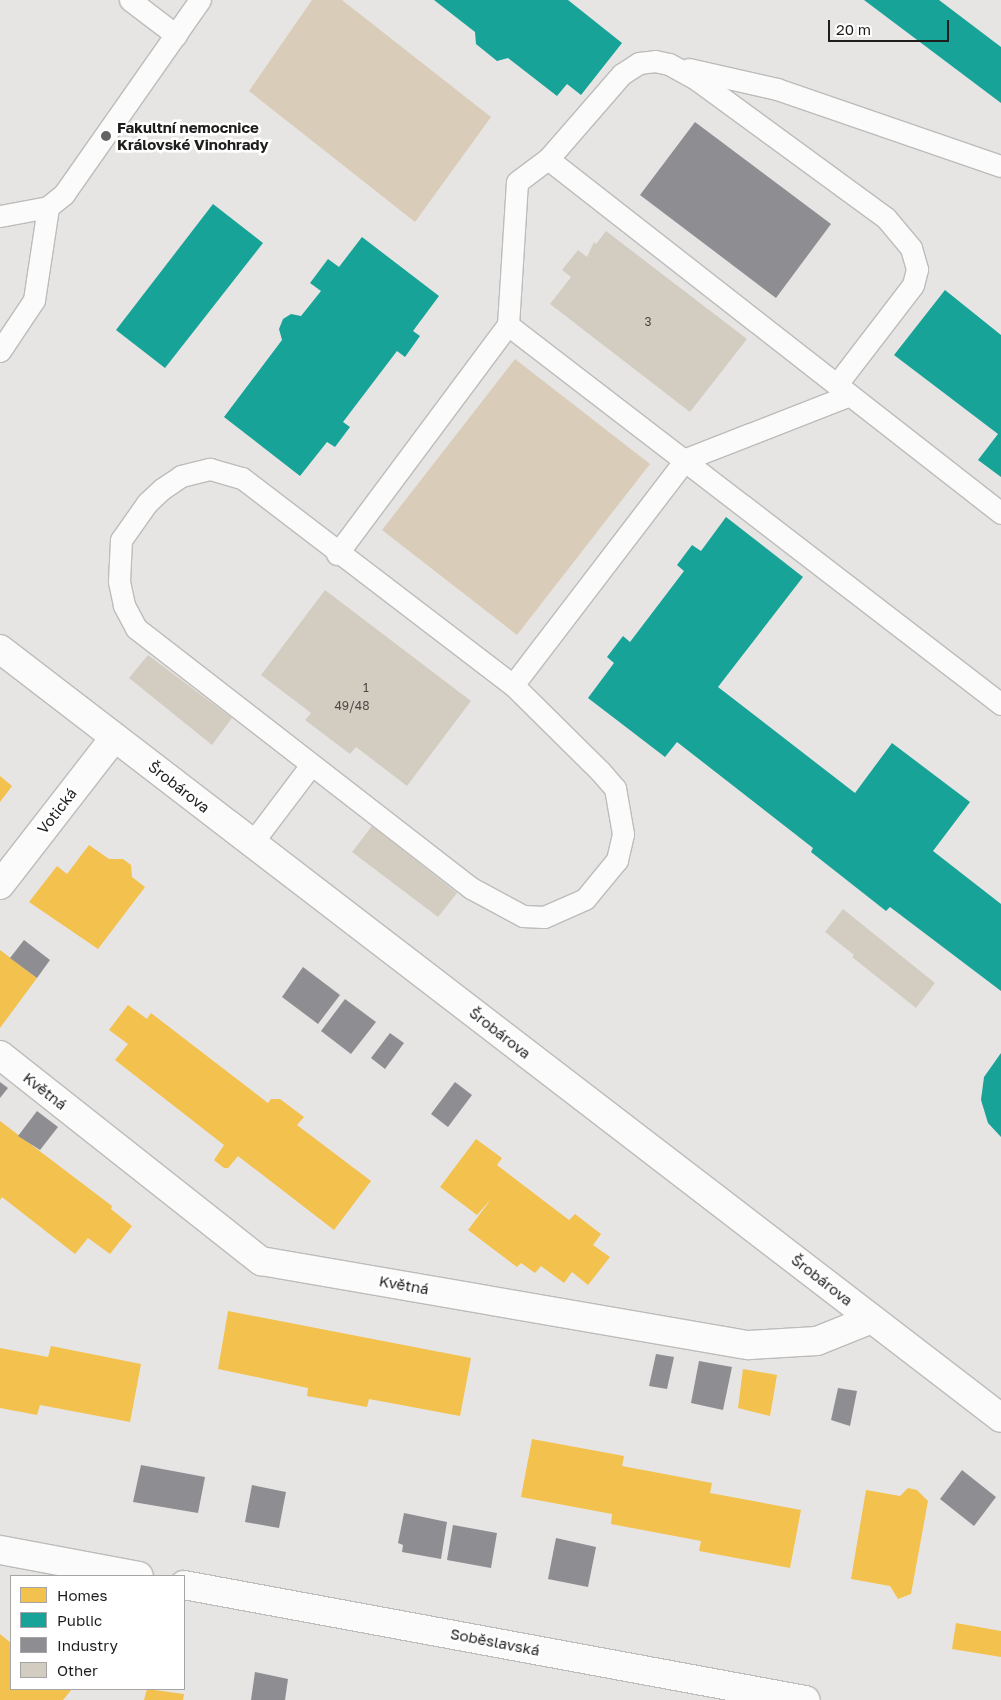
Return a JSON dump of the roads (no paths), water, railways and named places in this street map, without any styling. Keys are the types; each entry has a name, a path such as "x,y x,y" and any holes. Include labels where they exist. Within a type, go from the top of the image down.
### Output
{"street":[{"name":"Šrobárova","path":"0,649 1001,1418"},
{"name":"Votická","path":"0,885 115,737"},
{"name":"Květná","path":"0,1055 261,1261 749,1345 817,1341 872,1319"},
{"path":"0,1550 134,1575"},
{"name":"Soběslavská","path":"185,1584 805,1700"}],"lane":[{"path":"130,0 176,35"},
{"path":"0,216 48,207 75,180 200,0"},
{"path":"337,554 508,325 517,182 548,159 622,74 639,63 669,64 777,89 1001,166"},
{"path":"513,685 686,459 844,389 913,285 916,269 911,248 886,218 696,78 669,64"},
{"path":"548,159 1001,513"},
{"path":"0,351 34,300 48,207"},
{"path":"508,325 686,459 1001,704"},
{"path":"210,470 242,478 337,554 513,685 600,771 615,788 620,803 623,834 617,860 585,899 544,917 523,916 471,888 136,628 124,605 119,581 121,540 147,503 162,489 181,476 210,470"},
{"path":"252,843 311,764"}],"place":[{"name":"Fakultní nemocnice Královské Vinohrady","path":"106,136"}]}
